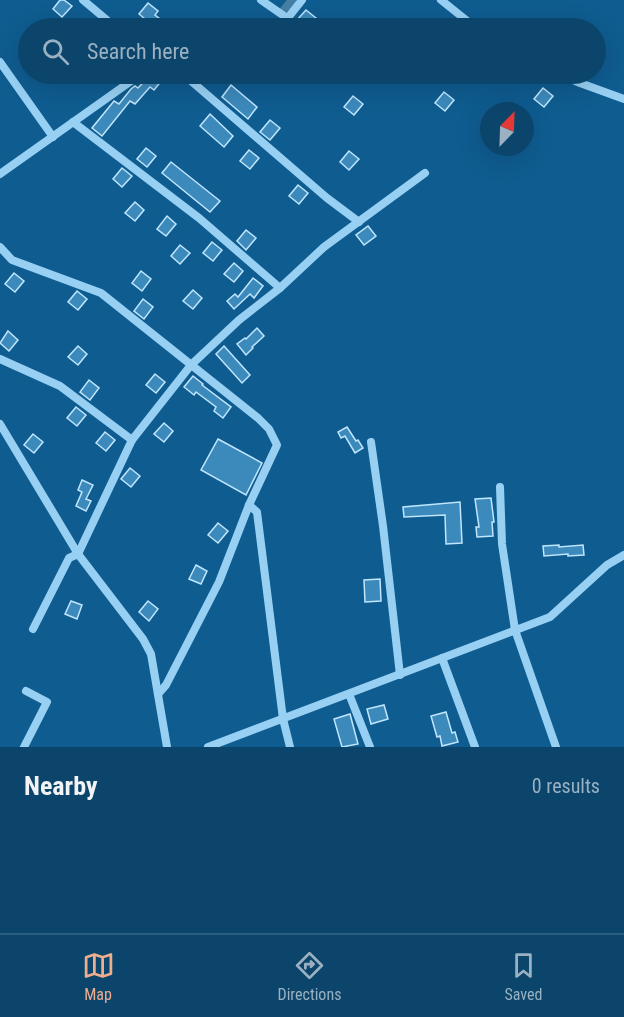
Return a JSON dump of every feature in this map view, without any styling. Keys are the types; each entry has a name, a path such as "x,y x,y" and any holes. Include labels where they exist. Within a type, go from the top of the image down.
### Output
{"street":[{"path":"83,0 104,18"},
{"path":"261,0 288,18 302,0"},
{"path":"441,0 464,18"},
{"path":"0,62 53,136"},
{"path":"0,174 127,84"},
{"path":"195,84 327,198 359,222"},
{"path":"583,84 624,99"},
{"path":"73,122 198,218 280,288"},
{"path":"33,629 69,558 78,554 132,440 191,365 239,320 280,288 324,247 425,173"},
{"path":"0,247 12,260 101,293 258,418 269,429 277,444 249,505 219,582 166,685 158,694"},
{"path":"0,359 60,386 132,440"},
{"path":"0,424 78,554 143,639 151,654 167,747"},
{"path":"371,442 400,675"},
{"path":"500,487 502,544 515,630 556,747"},
{"path":"249,505 257,512 283,719 290,747"},
{"path":"208,747 550,617 607,566 624,555"},
{"path":"442,658 475,747"},
{"path":"24,747 47,702 26,691"},
{"path":"349,694 370,747"}],"building":[{"path":"60,0 72,6 62,17 53,9"},
{"path":"148,3 158,11 155,15 159,18 144,18 139,14"},
{"path":"306,10 316,18 299,18"},
{"path":"142,84 159,84 154,90 150,87 135,104 130,101 102,136 92,128 114,101 119,104 131,89 135,86 138,88"},
{"path":"231,85 257,107 248,119 222,97"},
{"path":"543,88 553,96 544,107 534,99"},
{"path":"444,92 454,100 445,111 435,103"},
{"path":"353,96 363,104 354,115 344,107"},
{"path":"210,114 233,136 224,147 200,126"},
{"path":"270,120 280,128 270,140 260,132"},
{"path":"146,148 156,156 147,167 137,159"},
{"path":"249,150 259,158 250,169 240,161"},
{"path":"349,151 359,159 349,170 340,162"},
{"path":"171,162 220,201 210,212 162,173"},
{"path":"122,168 132,176 122,187 113,179"},
{"path":"298,185 308,193 299,204 289,196"},
{"path":"135,202 144,210 135,221 125,213"},
{"path":"167,216 176,224 166,236 157,229"},
{"path":"368,226 376,236 364,245 356,235"},
{"path":"246,230 256,238 246,250 237,241"},
{"path":"212,242 222,250 213,261 203,253"},
{"path":"180,245 190,253 180,264 171,256"},
{"path":"234,263 243,271 234,282 224,274"},
{"path":"141,271 151,279 142,291 132,283"},
{"path":"14,273 24,281 15,292 5,284"},
{"path":"253,278 263,286 254,298 250,294 234,309 227,301 235,294 238,297"},
{"path":"193,290 202,298 193,309 183,301"},
{"path":"77,291 87,299 78,310 68,302"},
{"path":"143,299 153,307 144,319 134,311"},
{"path":"257,328 264,336 246,355 237,344"},
{"path":"8,331 18,340 9,351 0,343"},
{"path":"78,346 87,354 78,365 68,357"},
{"path":"224,346 250,375 242,383 216,354"},
{"path":"155,374 165,382 156,393 146,385"},
{"path":"193,376 231,407 223,418 214,411 216,407 196,392 194,395 184,387"},
{"path":"89,380 99,388 90,400 80,392"},
{"path":"76,407 86,415 77,426 67,418"},
{"path":"164,423 173,431 164,442 154,434"},
{"path":"347,427 363,448 355,453 345,436 341,438 338,432"},
{"path":"105,432 115,440 106,451 96,443"},
{"path":"33,434 43,442 34,453 24,445"},
{"path":"218,439 262,463 246,495 201,470"},
{"path":"130,468 140,476 131,487 121,479"},
{"path":"82,480 93,485 86,499 91,501 86,511 76,506 82,492 78,490"},
{"path":"491,498 493,536 477,537 476,527 479,527 475,499"},
{"path":"460,502 462,543 446,544 445,515 404,517 403,507"},
{"path":"218,523 228,531 218,543 208,535"},
{"path":"559,545 559,547 583,545 584,555 544,556 543,546"},
{"path":"196,565 207,571 201,584 189,579"},
{"path":"380,579 381,601 365,602 364,580"},
{"path":"71,601 82,605 77,619 65,614"},
{"path":"148,601 158,609 149,621 139,612"},
{"path":"384,705 388,719 371,724 367,709"},
{"path":"446,712 452,733 455,732 458,742 442,746 431,716"},
{"path":"350,714 358,744 342,747 334,719"}],"waterway":[{"path":"283,11 292,0"}]}
